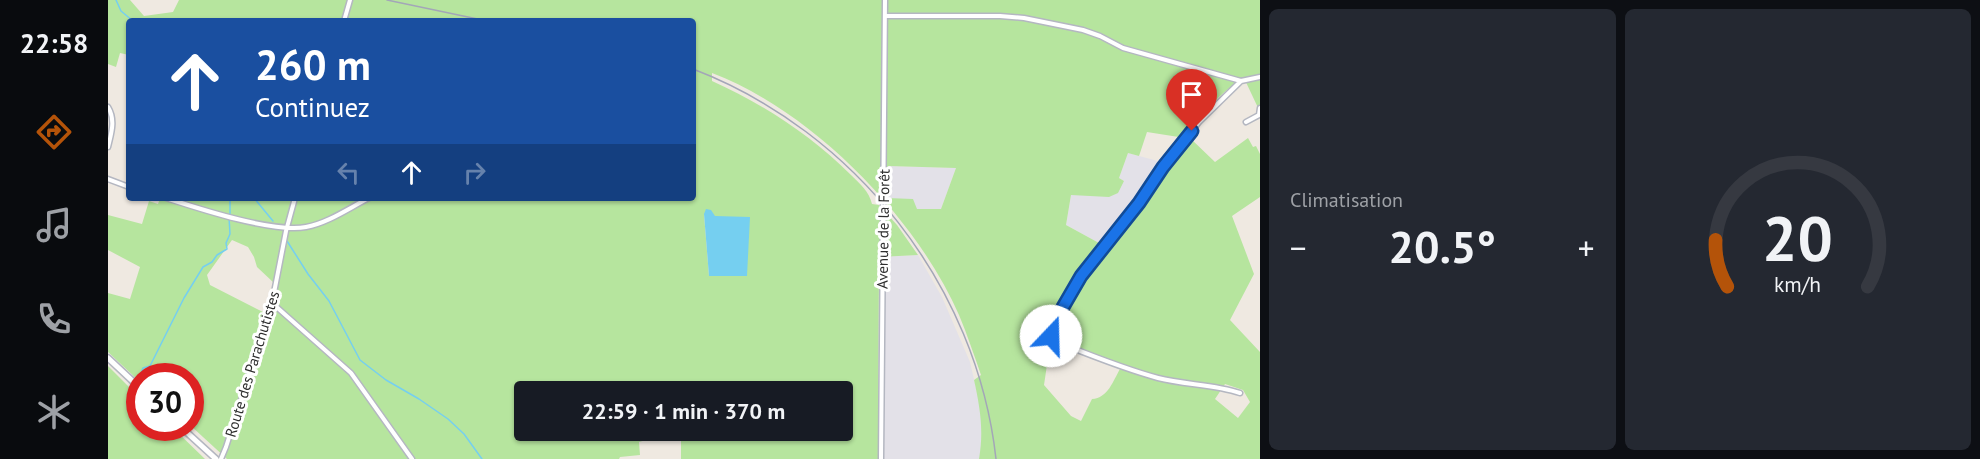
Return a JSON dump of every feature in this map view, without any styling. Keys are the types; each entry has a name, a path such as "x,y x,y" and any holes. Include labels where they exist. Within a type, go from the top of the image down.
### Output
{"main road":[{"path":"108,358 126,375"},
{"path":"196,441 216,459"}],"street":[{"path":"345,18 350,0"},
{"name":"Avenue de la Forêt","path":"881,459 885,0"},
{"path":"885,16 1024,18 1092,33 1123,48 1241,81 1260,77"},
{"path":"1240,393 1223,387 1194,385 1158,378 1057,342 1051,336 1052,326 1073,288 1148,191 1163,167 1199,122 1241,81"},
{"path":"108,107 112,114 112,129 108,147"},
{"path":"1246,122 1259,115 1260,108"},
{"path":"108,179 126,186"},
{"path":"176,201 209,211 286,228 319,224 363,201"},
{"name":"Route des Parachutistes","path":"220,459 226,447 273,303 286,228 294,201"},
{"path":"273,303 351,373 412,459"}],"shaded area":[{"path":"1128,153 1169,164 1145,198 1138,196 1099,243 1066,225 1071,195 1088,195 1124,181 1119,178"},
{"path":"888,166 956,168 941,209 917,209 887,198"},
{"path":"918,255 942,297 970,362 982,414 982,444 979,459 878,459 879,257"}],"green space":[{"path":"108,0 130,0 144,16 173,12 179,0 1260,0 1260,112 1244,78 1212,105 1185,138 1147,132 1139,156 1128,153 1119,178 1124,181 1118,193 1109,197 1071,195 1066,225 1099,243 1139,196 1146,198 1190,138 1215,162 1248,138 1253,147 1256,146 1260,154 1260,197 1232,216 1254,274 1230,320 1260,352 1260,459 979,459 981,419 974,380 981,375 959,315 940,278 916,241 888,205 823,140 787,113 750,90 712,73 712,81 768,110 836,160 864,188 872,204 879,205 897,225 918,255 879,257 878,459 681,459 681,441 853,441 853,381 514,381 514,441 642,441 639,442 640,455 619,459 227,459 204,438 204,363 126,363 126,369 108,352 108,293 130,299 140,267 108,250 108,215 142,224 149,201 158,204 159,201 696,201 696,18 126,18 126,54 120,53 116,67 108,64","holes":["888,166 956,168 941,209 917,209 913,199 887,198","704,214 714,216 709,276","232,240 248,247 257,267 274,283 265,313 210,285 207,275","1053,344 1120,369 1106,392 1092,399 1081,421 1071,416 1044,385 1048,358","1225,384 1243,390 1250,402 1238,418 1215,399"]},
{"path":"108,366 126,384 126,441 186,441 205,459 108,459"}],"water":[{"path":"706,209 711,210 715,216 750,217 747,276 709,276 704,214"}],"waterway":[{"path":"116,0 121,11 129,18"},
{"path":"230,201 230,215"},
{"path":"256,201 273,221"},
{"path":"152,363 184,298 203,267 227,249 226,243 230,234 229,217"},
{"path":"287,241 329,301 360,360 386,380 448,419 464,434 482,459"}],"railway":[{"path":"387,0 473,18"},
{"path":"696,70 752,96 806,132 855,174 898,222 934,276 963,334 984,395 996,459"}],"route":[{"path":"1051,336 1052,326 1089,264 1139,203 1163,167 1192,131"}]}
